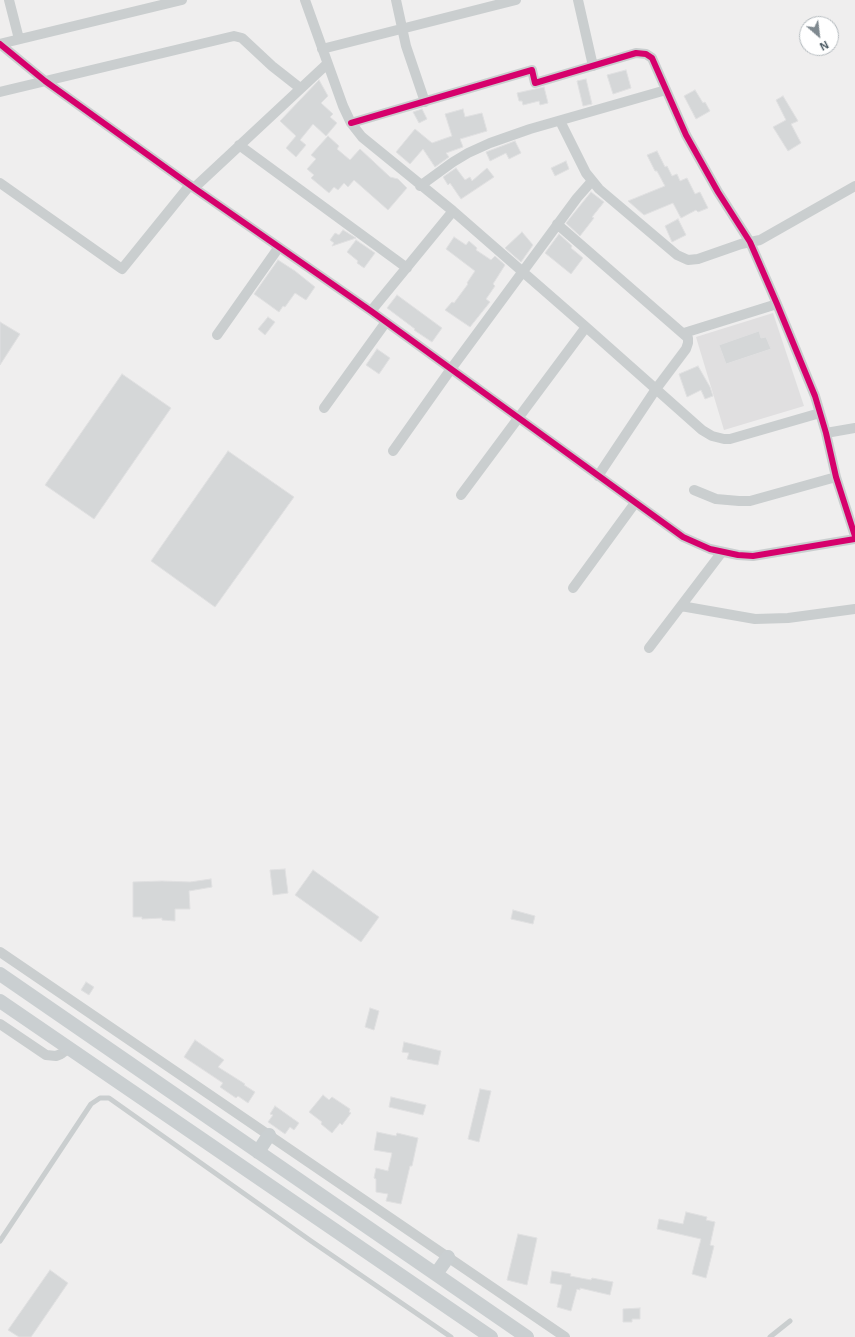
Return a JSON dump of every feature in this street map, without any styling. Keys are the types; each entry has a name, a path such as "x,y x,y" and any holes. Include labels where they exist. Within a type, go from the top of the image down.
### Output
{"main road":[{"path":"0,974 527,1337"},
{"path":"0,1001 491,1337"},
{"path":"258,1152 269,1135"},
{"path":"436,1274 448,1257"}],"street":[{"path":"9,0 20,39"},
{"path":"0,44 182,0"},
{"path":"305,0 342,106 351,123 369,144 522,272 707,434 724,439 736,437 820,413"},
{"path":"396,0 412,64 425,102"},
{"path":"322,49 516,0"},
{"path":"578,0 593,66"},
{"path":"0,92 234,36 242,38 272,66 300,88"},
{"path":"0,44 45,81 192,187 371,311 683,537 722,552 752,556 855,539"},
{"path":"351,123 532,70 535,83 636,53 646,54 654,61 686,135 702,165 750,242 777,304 809,380 826,433 836,477 855,536"},
{"path":"0,184 122,268 192,187 327,64"},
{"path":"420,186 453,162 478,148 530,130 666,90"},
{"path":"560,121 580,163 592,181 613,201 684,259 698,259 741,244 760,240 855,186"},
{"path":"239,145 407,268"},
{"path":"393,452 451,369 557,224 592,181"},
{"path":"371,311 452,212"},
{"path":"557,224 688,338 686,349 656,389 598,476"},
{"path":"216,335 279,247"},
{"path":"684,333 777,304"},
{"path":"324,408 386,322"},
{"path":"461,495 586,327"},
{"path":"826,433 855,428"},
{"path":"694,490 716,499 739,501 750,500 836,477"},
{"path":"573,588 635,503"},
{"path":"649,648 722,552"},
{"path":"681,606 755,619 788,618 855,609"},
{"path":"0,952 565,1337"},
{"path":"0,1024 46,1055 56,1056 70,1048"}],"lane":[{"path":"0,1241 91,1104 100,1098 109,1098 311,1242 451,1337"},
{"path":"770,1337 790,1321"}],"shaded area":[{"path":"773,313 804,406 724,430 696,337"}],"building":[{"path":"626,70 631,88 613,94 607,75"},
{"path":"586,79 592,104 583,106 577,81"},
{"path":"319,80 328,96 321,103 333,114 330,117 337,123 326,136 313,124 300,140 306,145 296,157 286,148 296,136 280,121"},
{"path":"544,87 548,103 540,105 539,101 523,105 522,101 519,101 517,93"},
{"path":"695,90 710,111 696,119 684,96"},
{"path":"783,96 798,121 791,124 801,143 788,151 773,127 786,120 776,100"},
{"path":"422,109 427,119 419,123 413,112"},
{"path":"463,109 465,117 482,113 487,131 460,139 463,147 446,153 449,157 435,167 423,149 410,164 396,152 415,129 432,143 452,136 445,114"},
{"path":"328,136 339,146 337,149 350,160 360,149 390,177 398,179 407,188 388,210 354,180 348,187 344,183 338,190 334,187 329,193 311,178 314,175 307,169 316,159 311,155"},
{"path":"515,141 521,153 509,159 506,153 490,161 486,152"},
{"path":"657,151 665,167 667,166 672,176 677,174 680,181 687,178 695,194 700,192 708,208 698,212 696,210 681,218 673,203 644,215 628,201 665,186 647,155"},
{"path":"566,161 569,169 555,176 551,168"},
{"path":"456,168 465,180 470,177 472,181 487,168 494,177 461,199 450,183 448,185 443,177"},
{"path":"591,192 604,202 580,236 566,223"},
{"path":"678,219 686,235 672,242 665,226"},
{"path":"343,230 356,238 332,246 334,243 330,240 335,233 339,235"},
{"path":"522,232 533,245 521,262 505,248"},
{"path":"559,234 572,246 571,248 583,258 571,274 545,253"},
{"path":"454,237 466,245 469,241 477,248 476,250 491,260 495,256 505,265 493,284 495,286 486,299 490,302 470,327 445,310 452,302 454,303 468,284 467,283 475,271 446,249"},
{"path":"356,240 375,253 364,268 347,252"},
{"path":"278,260 315,287 306,300 295,293 285,307 283,306 279,312 254,294"},
{"path":"397,295 442,328 432,342 414,330 415,329 387,308"},
{"path":"268,317 275,322 265,335 258,329"},
{"path":"0,322 20,334 0,365"},
{"path":"759,331 761,338 766,337 771,349 726,364 719,345"},
{"path":"377,349 390,358 379,374 366,365"},
{"path":"698,366 710,387 713,396 705,399 701,390 687,397 679,374"},
{"path":"122,374 171,408 94,519 45,485"},
{"path":"228,451 294,497 215,607 151,561"},
{"path":"285,869 288,893 273,895 270,870"},
{"path":"313,870 379,917 361,942 295,895"},
{"path":"211,879 212,887 189,891 190,909 175,909 175,921 162,920 162,918 142,919 142,917 133,917 133,882 190,882"},
{"path":"513,910 535,916 533,924 511,919"},
{"path":"86,982 94,987 89,995 81,990"},
{"path":"370,1008 379,1011 374,1030 365,1027"},
{"path":"195,1040 224,1060 218,1067 255,1092 248,1103 238,1096 236,1098 220,1087 223,1083 184,1057"},
{"path":"404,1042 441,1051 438,1065 407,1059 409,1053 402,1052"},
{"path":"480,1089 491,1091 479,1142 468,1139"},
{"path":"323,1095 329,1100 332,1097 350,1109 349,1112 351,1113 342,1125 340,1123 332,1133 321,1124 322,1122 309,1112"},
{"path":"391,1097 426,1105 423,1115 389,1107"},
{"path":"275,1106 299,1123 294,1130 290,1127 285,1134 268,1122 273,1115 270,1114"},
{"path":"377,1132 396,1136 397,1133 418,1138 401,1204 386,1201 388,1194 376,1192 376,1179 374,1178 376,1168 388,1171 392,1153 374,1150"},
{"path":"686,1212 707,1217 706,1220 715,1222 710,1245 714,1246 706,1278 692,1274 701,1239 657,1229 659,1219 683,1224"},
{"path":"518,1234 537,1238 527,1285 507,1280"},
{"path":"50,1270 68,1283 31,1337 19,1337 8,1330"},
{"path":"552,1271 571,1274 570,1276 591,1280 592,1278 613,1282 610,1295 580,1288 580,1290 577,1289 571,1311 557,1307 562,1285 550,1283"},
{"path":"640,1308 640,1319 632,1319 632,1322 623,1322 623,1309"}],"cycle path":[{"path":"0,44 45,81 194,188 371,311 683,537 710,549 738,555 753,556 855,539"},
{"path":"351,123 532,70 535,83 636,53 646,54 652,58 686,135 718,192 750,242 777,304 815,396 826,433 836,477 855,536"}]}
